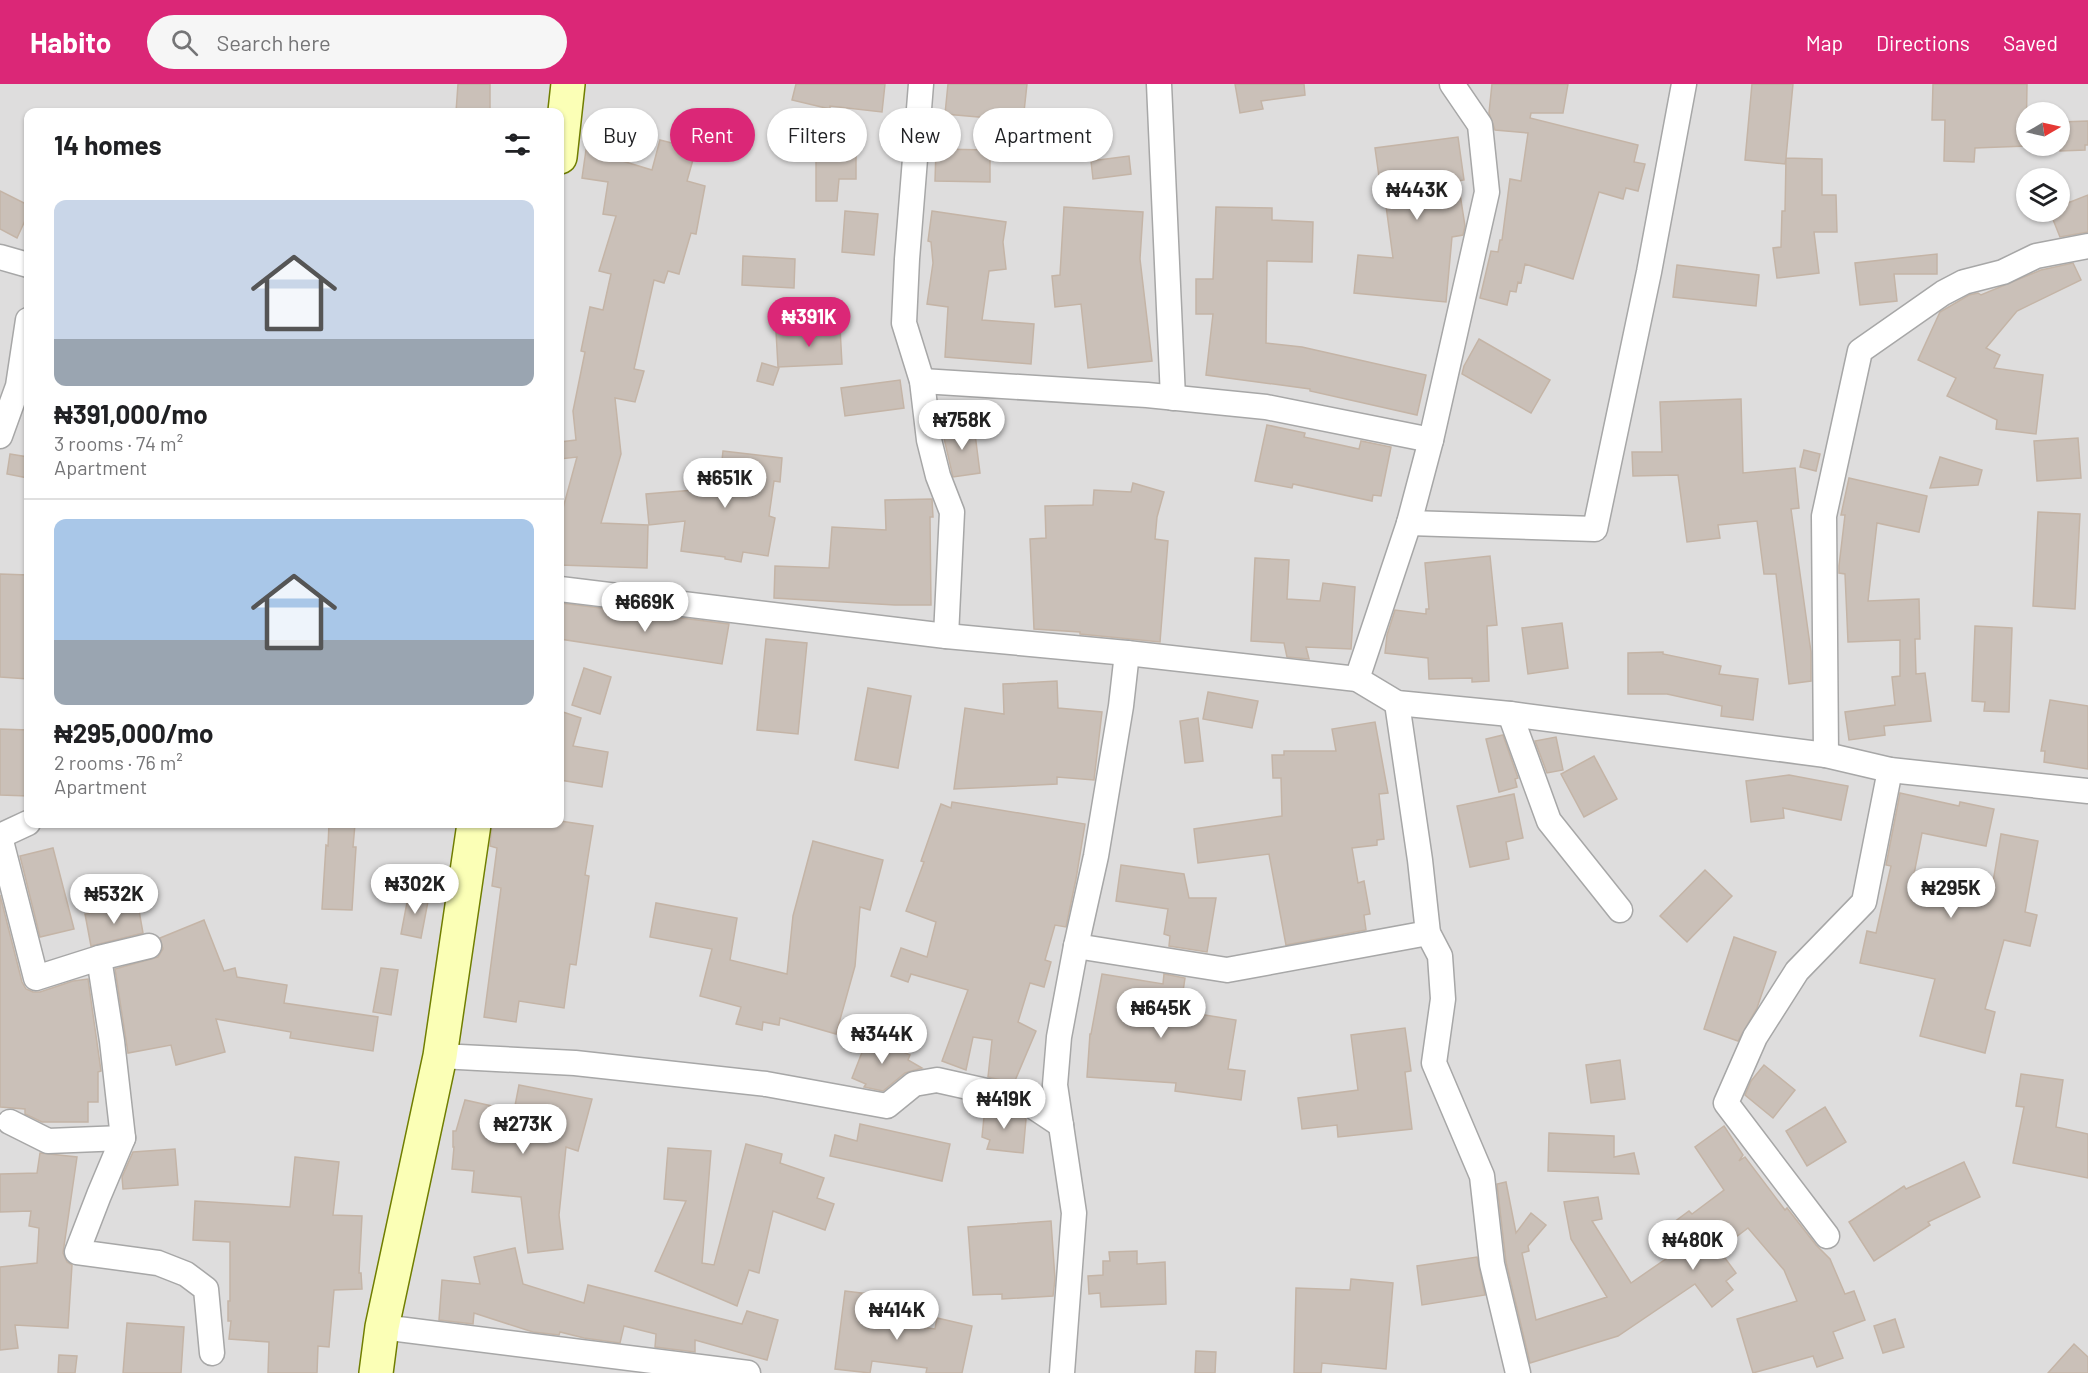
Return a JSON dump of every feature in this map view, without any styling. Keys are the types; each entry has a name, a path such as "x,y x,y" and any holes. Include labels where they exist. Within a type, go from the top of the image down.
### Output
{"street":[{"path":"564,120 568,84"},
{"path":"921,84 904,323 922,381 929,440 938,476 952,512 946,636"},
{"path":"1159,84 1173,398"},
{"path":"1357,679 1409,523 1431,440 1487,192 1480,124 1452,84"},
{"path":"1409,523 1595,529 1649,272 1684,84"},
{"path":"1826,755 1824,516 1860,351 1943,293 1964,282 2003,272 2036,256 2088,246"},
{"path":"0,257 24,264"},
{"path":"0,436 18,386 24,346"},
{"path":"922,381 1037,387 1266,407 1431,440"},
{"path":"564,589 946,636 1127,653 1357,679 1397,703 1510,714 1826,755 1890,770 2088,791"},
{"path":"1062,1373 1074,1213 1055,1085 1059,1037 1096,856 1122,706 1127,653"},
{"path":"1397,703 1420,860 1428,933 1440,956 1443,999 1434,1063 1482,1176 1492,1264 1518,1373"},
{"path":"1510,714 1549,821 1620,910"},
{"path":"1827,1236 1726,1102 1755,1037 1797,970 1864,902 1890,770"},
{"path":"24,825 0,837 36,978 99,958 149,946"},
{"path":"376,1373 382,1327 440,1056 473,828"},
{"path":"1076,946 1227,970 1428,933"},
{"path":"99,958 112,1041 123,1138 77,1252 158,1263 186,1274 206,1289 212,1353"},
{"path":"440,1056 574,1063 766,1083 887,1106 914,1084 937,1080 1022,1099 1061,1125"},
{"path":"10,1122 48,1141 123,1138"},
{"path":"382,1327 748,1373"}],"shaded area":[{"path":"0,84 2088,84 2088,1373 0,1373"}],"building":[{"path":"458,84 490,84 490,108 456,108"},
{"path":"796,84 885,84 882,108 879,108 879,112 867,110 867,108 830,106 830,108 826,108 792,100"},
{"path":"948,84 1027,84 1024,108 973,108 973,117 961,115 961,108 946,108"},
{"path":"1235,84 1304,84 1305,95 1261,101 1263,109 1240,113"},
{"path":"1492,84 1568,84 1563,113 1531,113 1530,118 1638,145 1634,162 1645,164 1638,191 1626,188 1623,199 1599,192 1573,279 1525,264 1521,283 1518,282 1516,292 1510,291 1507,305 1480,298 1491,251 1498,252 1500,240 1502,240 1510,179 1521,181 1528,133 1495,130 1489,113"},
{"path":"1752,84 1793,84 1785,164 1745,160"},
{"path":"1933,84 2027,84 2027,102 2016,102 2016,146 1975,148 1974,162 1944,161 1945,120 1932,120"},
{"path":"2088,121 2088,145 2085,145 2085,150 2070,151 2070,122"},
{"path":"1458,137 1464,180 1458,181 1465,226 1463,235 1452,237 1446,302 1354,293 1358,255 1393,258 1384,191 1381,191 1375,148"},
{"path":"660,140 670,142 670,162 692,162 687,181 705,186 696,234 691,233 679,274 668,271 664,283 654,280 634,369 644,371 635,402 615,398 621,454 601,523 648,525 647,568 564,565 564,505 577,457 564,459 564,442 576,440 573,411 585,352 581,351 590,307 603,310 611,274 599,271 616,216 603,214 608,182 582,178 584,162 626,162 652,170 654,162 658,162"},
{"path":"961,149 973,150 973,162 990,162 990,182 935,181 936,162 961,162"},
{"path":"1129,156 1131,174 1093,179 1091,162 1113,162 1113,158"},
{"path":"1786,158 1822,159 1822,195 1836,195 1837,232 1814,232 1819,273 1777,278 1773,248 1781,247 1782,211 1785,211"},
{"path":"816,162 856,162 856,179 839,179 837,201 816,201"},
{"path":"0,191 24,203 24,223 17,238 0,229"},
{"path":"2088,195 2088,232 2060,237 2054,222 2070,222 2070,202"},
{"path":"1064,207 1143,212 1140,259 1152,361 1088,368 1081,304 1055,307 1052,276 1060,275"},
{"path":"1216,207 1272,208 1272,220 1313,222 1312,262 1267,261 1266,343 1302,347 1426,375 1417,415 1310,391 1310,389 1206,375 1213,314 1196,314 1196,279 1213,279"},
{"path":"845,211 878,214 874,255 842,252"},
{"path":"932,211 1006,222 1003,242 1006,269 989,271 982,320 1034,324 1031,364 945,357 948,307 927,304 933,263 931,242 928,241"},
{"path":"1937,254 1937,274 1894,274 1897,301 1860,305 1855,263"},
{"path":"743,256 795,259 794,288 742,285"},
{"path":"2073,263 2081,280 2017,311 1986,348 2000,355 1994,368 2043,375 2036,434 1996,429 1997,420 1947,396 1956,378 1918,360 1940,312 1969,295 1978,293 1981,295 2041,270"},
{"path":"1677,265 1759,275 1756,306 1673,297"},
{"path":"840,328 842,364 778,367 776,331"},
{"path":"1479,339 1550,380 1531,413 1462,374"},
{"path":"762,363 779,368 773,385 757,381"},
{"path":"900,380 904,408 845,416 841,388"},
{"path":"1741,399 1743,473 1795,468 1799,508 1791,509 1811,652 1811,681 1789,684 1776,574 1764,574 1757,521 1718,525 1720,538 1687,542 1678,475 1633,476 1632,452 1662,452 1660,402"},
{"path":"1267,425 1305,433 1304,437 1359,449 1361,441 1391,447 1381,496 1373,495 1372,501 1293,484 1292,488 1255,481"},
{"path":"974,426 980,473 953,477 942,430"},
{"path":"2078,438 2081,478 2037,481 2034,441"},
{"path":"1804,450 1820,454 1816,471 1800,467"},
{"path":"723,451 782,458 780,482 774,481 769,516 775,518 768,556 743,552 741,562 725,559 725,557 681,551 685,521 649,525 646,494 719,488"},
{"path":"10,454 24,456 24,477 7,474"},
{"path":"1940,457 1982,470 1978,485 1930,488"},
{"path":"1849,478 1927,496 1919,532 1877,523 1868,601 1919,599 1920,639 1915,639 1916,674 1925,673 1931,721 1884,726 1885,735 1849,740 1845,712 1895,705 1892,677 1900,676 1900,640 1848,642 1845,574 1839,573 1839,566 1845,515 1841,515"},
{"path":"1133,483 1164,492 1157,517 1155,539 1168,541 1160,642 1034,629 1030,539 1046,538 1045,506 1093,505 1094,490 1131,492"},
{"path":"932,499 933,517 930,517 931,605 774,598 775,566 829,568 832,527 886,530 885,500"},
{"path":"2038,512 2080,514 2075,609 2033,606"},
{"path":"1490,556 1497,625 1487,626 1489,681 1472,682 1472,678 1429,679 1428,658 1385,653 1387,635 1395,610 1426,614 1426,609 1429,609 1425,563"},
{"path":"1255,558 1289,560 1287,599 1320,601 1323,583 1355,587 1351,649 1306,647 1309,659 1287,657 1284,643 1251,641"},
{"path":"0,574 24,575 24,679 0,677"},
{"path":"564,603 729,624 722,664 564,640"},
{"path":"1562,623 1568,668 1528,674 1522,628"},
{"path":"1975,626 2012,628 2009,712 1984,711 1985,702 1972,701"},
{"path":"766,639 807,643 798,734 757,730"},
{"path":"1663,652 1663,654 1721,666 1719,674 1758,679 1753,720 1721,716 1722,706 1667,694 1628,694 1628,653"},
{"path":"584,668 611,677 600,714 572,705"},
{"path":"1057,681 1058,708 1102,712 1094,780 1057,777 1057,784 954,789 965,708 1004,714 1003,684"},
{"path":"868,688 911,696 898,768 855,760"},
{"path":"1208,692 1258,701 1252,728 1203,719"},
{"path":"2050,700 2088,706 2088,769 2044,762 2045,751 2041,751"},
{"path":"564,712 581,718 573,746 608,752 602,787 564,781"},
{"path":"1198,718 1203,761 1185,763 1180,721"},
{"path":"1375,722 1388,793 1379,794 1384,839 1377,840 1377,845 1352,848 1358,883 1364,881 1370,914 1364,915 1366,930 1286,945 1269,854 1198,863 1194,829 1282,816 1281,778 1273,778 1272,755 1284,755 1284,751 1336,751 1332,729"},
{"path":"0,729 24,730 24,796 0,795"},
{"path":"1503,735 1518,778 1515,779 1517,787 1499,792 1486,739"},
{"path":"1556,737 1563,770 1547,773 1535,741"},
{"path":"1594,756 1617,799 1584,817 1561,774"},
{"path":"1789,775 1848,786 1841,820 1783,808 1784,818 1751,822 1746,781"},
{"path":"1900,793 1959,806 1960,802 1994,809 1986,846 1922,833 1914,874 1991,894 2001,834 2038,841 2025,912 2037,915 2030,946 2004,940 1985,1009 1995,1012 1985,1053 1920,1036 1935,979 1860,963 1867,931 1876,933 1891,866 1886,865"},
{"path":"1514,794 1523,838 1506,842 1509,859 1470,867 1457,806"},
{"path":"952,802 1085,824 1066,927 1055,925 1045,960 1051,962 1044,987 1030,983 1018,1022 1036,1031 1014,1083 988,1077 992,1040 973,1037 966,1070 942,1061 968,990 911,974 908,982 891,976 901,948 927,957 936,922 906,911 924,862 921,861 941,804 951,808"},
{"path":"564,822 593,826 585,875 589,876 576,965 570,964 564,1008 519,1001 516,1022 484,1017 501,888 492,886 497,848 490,846 492,828 564,828"},
{"path":"329,828 355,828 353,847 356,847 352,910 322,909 326,845 328,846"},
{"path":"813,841 883,860 870,910 860,907 855,966 836,1034 780,1018 779,1025 763,1022 762,1030 736,1024 741,1007 700,996 712,949 650,937 656,903 737,918 730,960 787,974 793,916"},
{"path":"53,848 74,929 40,937 20,856"},
{"path":"1121,865 1184,874 1189,898 1216,898 1207,952 1169,946 1170,936 1164,934 1168,909 1116,901"},
{"path":"1705,870 1732,896 1687,942 1660,916"},
{"path":"409,892 429,896 421,938 401,934"},
{"path":"0,895 22,982 26,989 40,992 73,981 88,979 101,1071 98,1072 98,1102 88,1102 88,1122 42,1122 25,1114 25,1109 0,1107"},
{"path":"138,905 143,933 91,946 85,914"},
{"path":"204,920 224,971 235,968 237,977 287,985 284,1003 378,1017 373,1051 290,1038 291,1032 216,1019 225,1052 176,1065 171,1045 128,1053 115,969 158,957 163,949 160,938"},
{"path":"1734,937 1776,952 1757,1008 1738,1041 1704,1029"},
{"path":"381,968 398,970 391,1015 373,1012"},
{"path":"1102,974 1163,984 1164,974 1185,978 1180,1011 1236,1020 1228,1069 1245,1071 1241,1100 1175,1091 1176,1083 1087,1077 1090,1034"},
{"path":"1405,1028 1411,1071 1405,1072 1412,1129 1338,1137 1337,1125 1302,1129 1298,1098 1358,1090 1351,1035"},
{"path":"868,1037 910,1055 908,1060 922,1068 905,1073 883,1091 864,1087 866,1084 852,1078"},
{"path":"1620,1060 1625,1099 1591,1103 1586,1065"},
{"path":"1764,1065 1795,1090 1773,1118 1745,1095 1751,1081"},
{"path":"2021,1074 2063,1080 2056,1127 2088,1134 2088,1178 2013,1163 2024,1107 2016,1106"},
{"path":"519,1085 592,1099 578,1151 566,1147 559,1215 563,1249 528,1253 521,1197 472,1192 474,1171 452,1169 453,1131 456,1131 465,1100 514,1111"},
{"path":"985,1107 1016,1112 1026,1119 1023,1153 987,1149 990,1140 982,1137"},
{"path":"1825,1107 1846,1142 1807,1166 1786,1131"},
{"path":"860,1124 950,1144 942,1181 830,1156 835,1135 857,1141"},
{"path":"1724,1126 1743,1155 1739,1161 1745,1157 1785,1210 1787,1208 1830,1259 1845,1294 1854,1291 1865,1320 1833,1332 1843,1358 1817,1367 1813,1356 1753,1373 1737,1319 1797,1301 1784,1270 1748,1228 1719,1250 1736,1273 1726,1281 1733,1290 1712,1307 1695,1284 1618,1336 1530,1363 1506,1262 1497,1184 1506,1182 1516,1233 1531,1213 1546,1225 1528,1246 1529,1251 1522,1253 1536,1320 1607,1297 1571,1239 1564,1202 1598,1197 1602,1219 1592,1221 1631,1283 1673,1254 1658,1234 1689,1211 1692,1214 1724,1190 1695,1147"},
{"path":"1549,1133 1614,1136 1614,1157 1634,1153 1639,1174 1548,1171"},
{"path":"746,1144 782,1154 780,1163 824,1178 817,1198 834,1204 825,1230 773,1211 759,1273 749,1270 737,1306 655,1271 686,1201 664,1199 668,1148 711,1151 702,1263 714,1265"},
{"path":"175,1149 178,1185 123,1189 122,1177 133,1152"},
{"path":"40,1153 77,1157 63,1253 67,1262 72,1265 68,1328 15,1325 18,1348 0,1350 0,1267 37,1263 39,1228 29,1226 31,1211 0,1212 0,1174 37,1173"},
{"path":"295,1157 339,1162 333,1215 362,1216 359,1273 361,1273 362,1289 334,1290 329,1347 318,1346 317,1373 268,1373 269,1342 229,1339 231,1321 228,1321 230,1242 193,1240 195,1201 290,1207"},
{"path":"1964,1162 1980,1197 1928,1222 1930,1225 1874,1261 1849,1222 1904,1186 1906,1189"},
{"path":"1051,1221 1055,1279 1053,1296 1002,1299 1002,1294 973,1295 968,1227"},
{"path":"515,1248 523,1284 584,1303 588,1285 742,1324 747,1311 778,1320 767,1360 695,1340 695,1352 655,1347 656,1334 624,1326 620,1343 560,1332 559,1335 533,1332 474,1313 473,1324 439,1320 442,1280 480,1284 474,1257"},
{"path":"1137,1251 1137,1264 1165,1262 1166,1304 1101,1307 1100,1293 1089,1294 1088,1276 1103,1275 1103,1261 1110,1261 1109,1252"},
{"path":"1477,1257 1485,1295 1422,1305 1417,1266"},
{"path":"1351,1279 1393,1283 1386,1369 1322,1363 1321,1373 1294,1373 1296,1288 1350,1290"},
{"path":"845,1291 869,1294 868,1304 879,1306 877,1321 935,1329 937,1318 972,1326 962,1373 926,1373 927,1368 872,1361 870,1373 835,1369"},
{"path":"1895,1319 1904,1347 1883,1353 1874,1326"},
{"path":"127,1323 184,1327 181,1373 123,1373"},
{"path":"2074,1344 2088,1357 2088,1373 2048,1373"},
{"path":"1196,1351 1216,1352 1215,1373 1195,1373"},
{"path":"59,1355 77,1356 75,1373 58,1373"}]}
